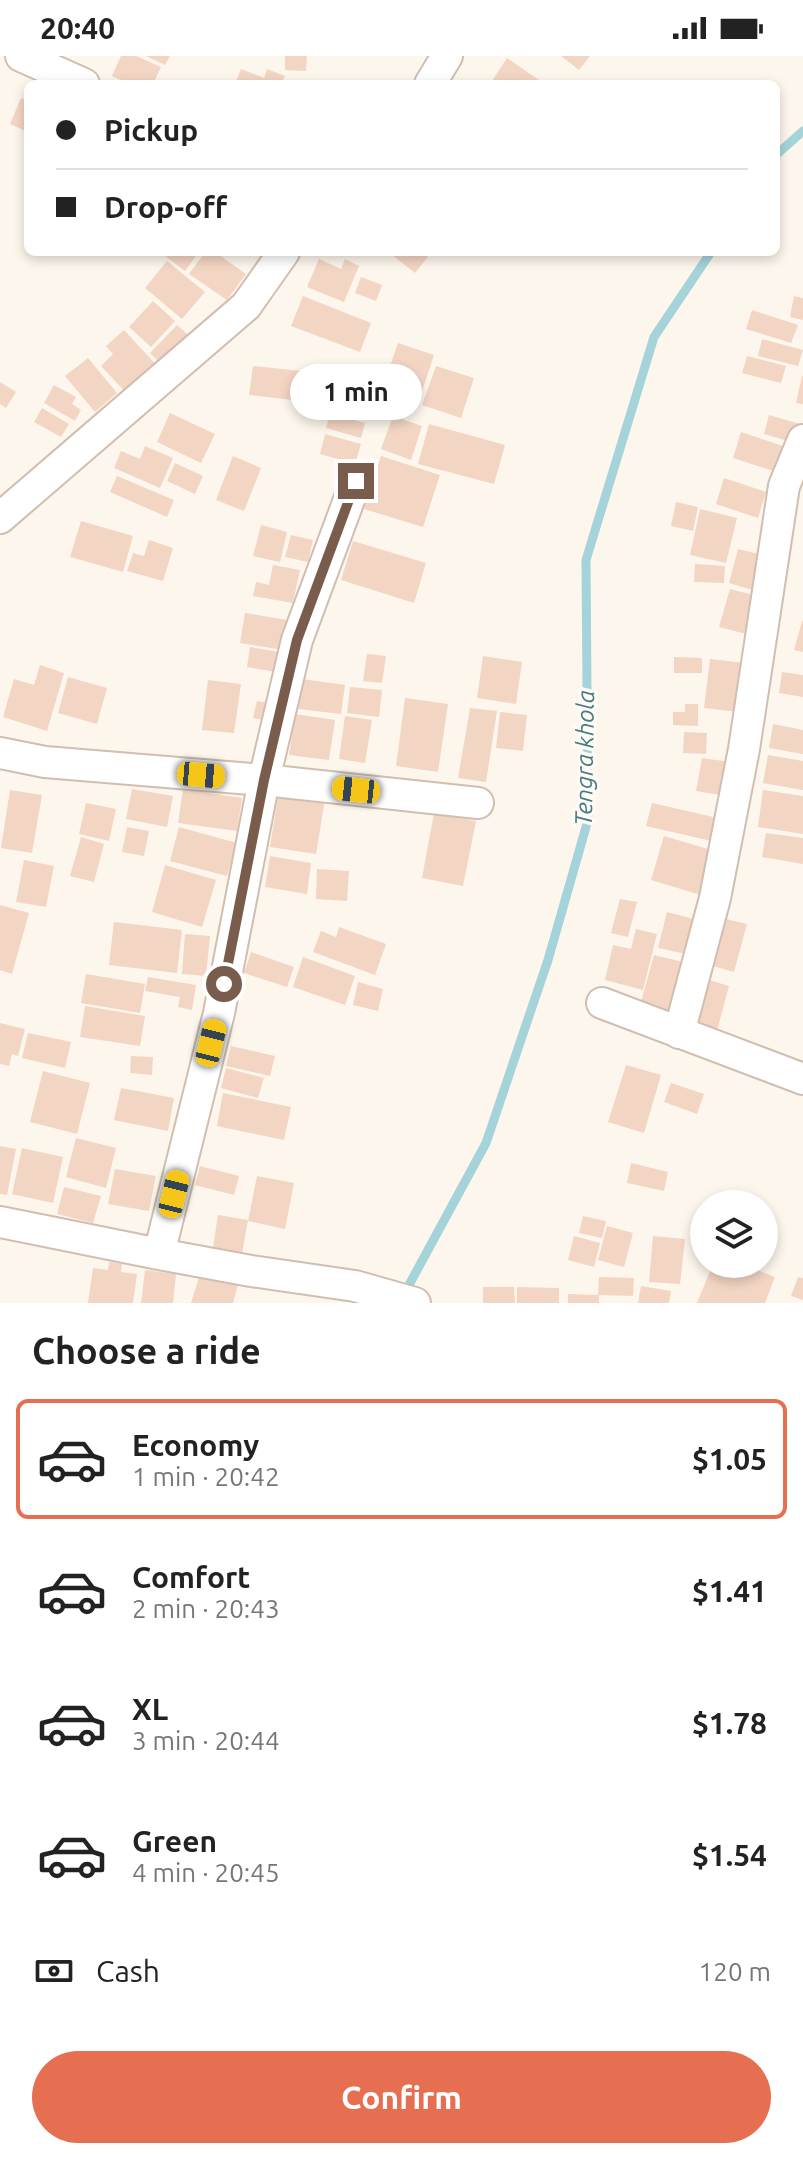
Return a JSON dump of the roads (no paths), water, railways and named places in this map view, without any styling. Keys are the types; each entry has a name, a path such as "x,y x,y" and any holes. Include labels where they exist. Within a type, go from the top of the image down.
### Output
{"street":[{"path":"21,56 75,80"},
{"path":"432,80 447,56"},
{"path":"0,518 246,306 281,256"},
{"path":"679,1033 715,898 744,749 784,486 803,440"},
{"path":"159,1254 219,1013 264,780 297,640 356,481"},
{"path":"0,753 45,762 264,780 478,803"},
{"path":"602,1003 803,1079"},
{"path":"0,1222 340,1291 415,1303"}],"waterway":[{"name":"Tengra khola","path":"780,151 803,131"},
{"name":"Tengra khola","path":"403,1296 486,1143 548,960 588,820 586,560 654,337 708,256"}]}
